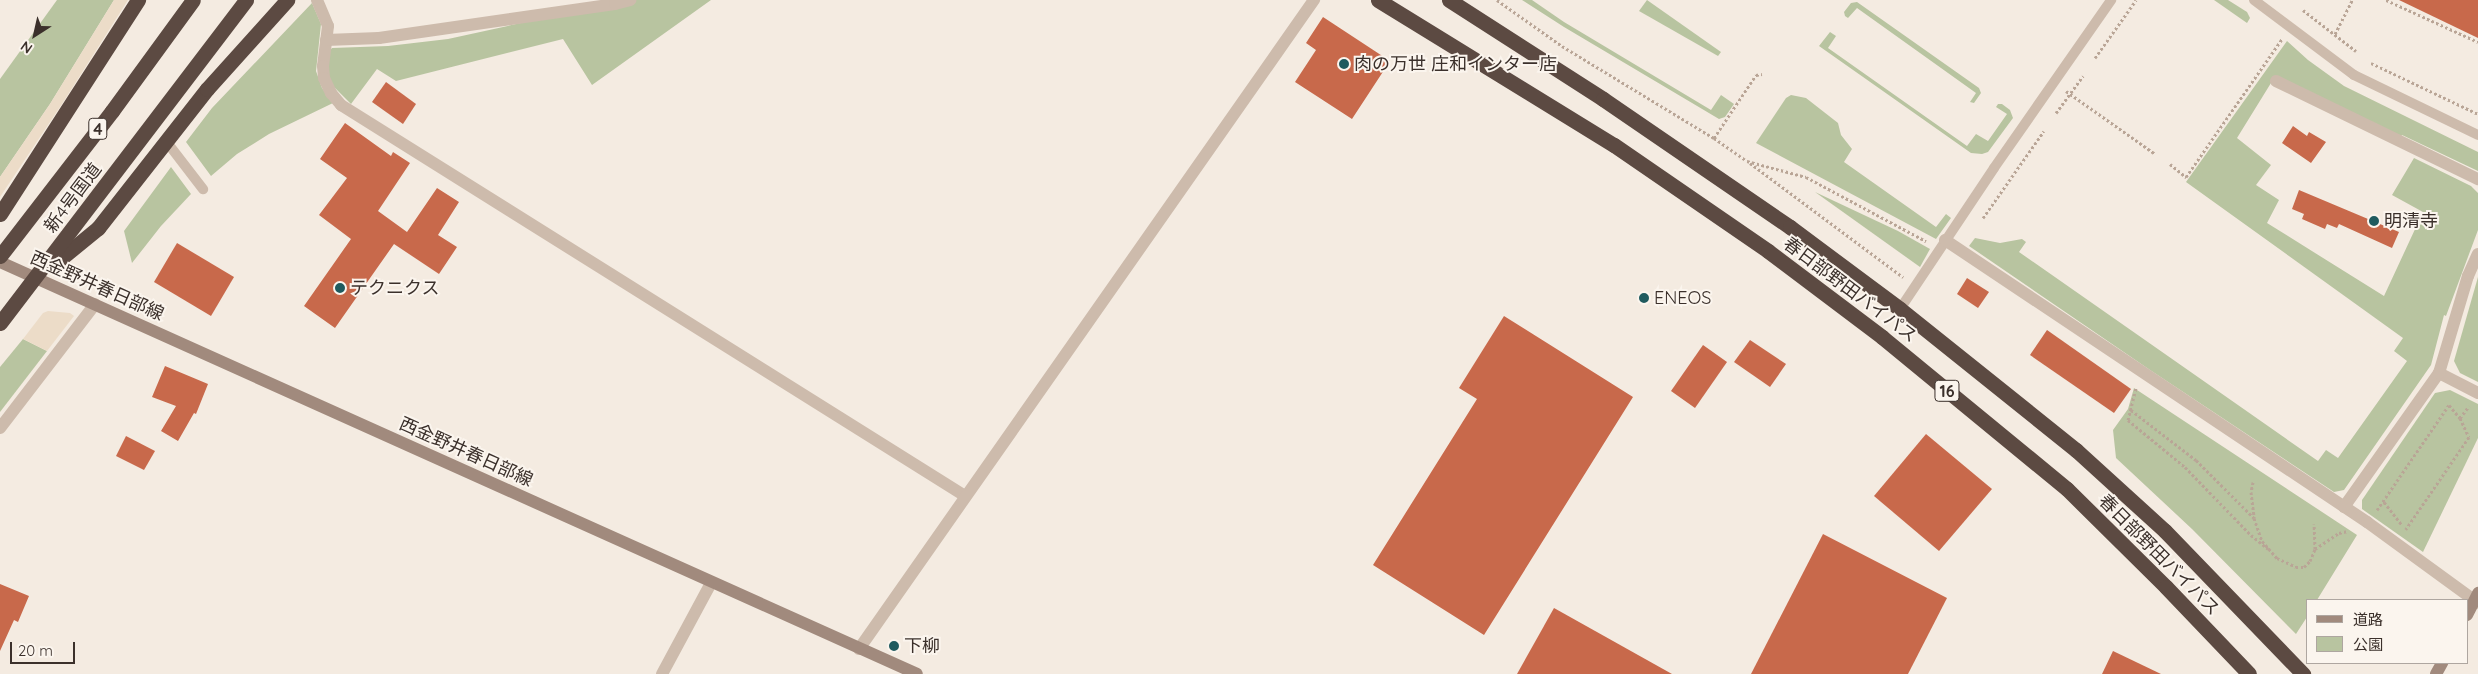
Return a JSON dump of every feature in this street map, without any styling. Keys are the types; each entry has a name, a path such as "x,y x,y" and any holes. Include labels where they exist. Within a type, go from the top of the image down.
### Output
{"highway":[{"path":"0,214 138,0"},
{"name":"新4号国道","path":"0,256 112,111 193,0"},
{"name":"新4号国道","path":"0,323 246,0"},
{"name":"4","path":"36,278 98,228 207,89 288,0"},
{"name":"春日部野田バイパス","path":"1378,0 1614,146 1768,251 1882,337 2067,489 2166,587 2249,674"},
{"name":"春日部野田バイパス","path":"1449,0 1603,99 1790,227 1900,309 2076,450 2165,531 2302,674"}],"main road":[{"name":"西金野井春日部線","path":"0,262 917,674"},
{"path":"2468,613 2477,599"}],"street":[{"path":"317,0 328,26 323,66 324,78 331,93 341,105 965,496"},
{"path":"326,40 379,38 615,4 630,0"},
{"path":"859,649 1314,0"},
{"path":"2276,81 2478,179"},
{"path":"1943,244 2367,522 2477,599"},
{"path":"2344,507 2439,372 2468,276 2478,254"},
{"path":"0,428 95,304"},
{"path":"2439,372 2478,393"},
{"path":"662,674 711,583"}],"lane":[{"path":"1900,309 1994,168 2111,0"},
{"path":"2254,0 2292,26 2354,75 2478,135"},
{"path":"166,141 203,189"}],"path":[{"path":"1497,0 1562,46 1714,138 1916,286"},
{"path":"2095,58 2136,0"},
{"path":"2335,34 2352,0"},
{"path":"2386,0 2478,42"},
{"path":"2303,10 2356,51"},
{"path":"2170,164 2186,177 2283,38"},
{"path":"2371,63 2478,114"},
{"path":"1714,138 1756,75 1762,74"},
{"path":"2056,113 2083,76"},
{"path":"2063,89 2154,153"},
{"path":"1983,218 2044,131"},
{"path":"1747,161 1806,177 1943,244"},
{"path":"2137,382 2128,421 2185,467 2251,534 2278,558 2296,567 2304,566 2310,561 2315,549 2314,524"},
{"path":"2367,522 2384,502 2449,406 2460,418 2469,437 2405,530 2384,502"},
{"path":"2131,410 2196,460 2254,518"},
{"path":"2253,482 2251,492 2254,518 2262,541 2268,549"},
{"path":"2315,549 2345,531"}],"green space":[{"path":"57,0 114,0 50,104 0,177 0,79"},
{"path":"626,0 711,0 592,85 563,39 396,81 377,69 351,104 331,84 327,70 328,53 332,48 388,46 448,39"},
{"path":"1522,0 1532,0 1564,22 1711,110 1721,95 1734,104 1725,117 1719,119"},
{"path":"1647,0 1721,52 1718,56 1639,11"},
{"path":"2214,0 2228,0 2247,12 2250,18 2247,23"},
{"path":"1857,2 1979,88 1981,93 1974,103 1970,102 1976,93 1857,8 1848,18 1845,16 1844,12 1851,3"},
{"path":"312,3 321,24 316,71 322,88 333,103 269,134 237,154 211,176 186,142 212,108"},
{"path":"1830,32 1836,36 1828,48 1967,146 1976,134 1988,141 2007,114 1996,107 1998,104 2002,104 2010,110 2013,118 1988,152 1982,154 1971,153 1819,46"},
{"path":"2287,41 2308,60 2344,86 2478,152 2478,171 2402,135 2400,138 2271,83 2237,138 2271,165 2256,185 2279,200 2267,223 2384,296 2423,212 2392,195 2414,158 2471,186 2478,193 2478,230 2446,316 2444,315 2431,365 2344,490 2334,492 2150,370 1969,246 1975,238 2000,243 2022,239 2026,242 2019,252 2318,461 2326,450 2338,458 2407,361 2394,351 2403,338 2186,182"},
{"path":"1791,95 1806,98 1838,123 1841,135 1852,149 1844,162 1936,227 1946,214 1951,218 1936,239 1756,143 1786,98"},
{"path":"171,167 191,194 161,226 132,263 124,231"},
{"path":"1815,192 1898,231 1930,249 1920,267"},
{"path":"2478,277 2478,382 2460,373 2454,361"},
{"path":"23,339 47,351 0,412 0,367"},
{"path":"2134,388 2357,535 2318,599 2306,599 2306,619 2296,634 2192,529 2116,458 2113,430 2128,409"},
{"path":"2450,390 2478,404 2478,438 2423,552 2362,509 2362,500 2435,393"}],"shaded area":[{"path":"114,0 128,0 0,197 0,177 50,104"},
{"path":"48,311 70,313 74,316 47,351 23,339 43,313"}],"building":[{"path":"2399,0 2478,0 2478,38"},
{"path":"1323,17 1390,61 1352,119 1295,82 1316,50 1306,43"},
{"path":"386,82 416,104 403,124 372,102"},
{"path":"345,123 391,156 393,152 410,163 378,211 407,232 437,188 459,202 438,235 457,247 439,274 394,244 335,328 304,306 351,239 319,215 347,178 320,159"},
{"path":"2293,126 2307,136 2309,132 2326,142 2311,163 2282,143"},
{"path":"2299,190 2399,232 2392,248 2339,224 2337,228 2327,224 2325,229 2302,219 2304,214 2292,209"},
{"path":"177,243 234,277 211,316 154,282"},
{"path":"1967,278 1989,292 1978,308 1957,294"},
{"path":"1504,316 1633,397 1484,635 1373,565 1477,399 1459,388"},
{"path":"2047,330 2131,389 2114,413 2030,355"},
{"path":"1750,340 1786,364 1770,387 1734,362"},
{"path":"1703,345 1727,362 1695,408 1671,391"},
{"path":"165,366 208,384 196,414 194,413 178,441 161,431 176,406 152,397"},
{"path":"1926,434 1992,489 1939,551 1874,496"},
{"path":"126,436 155,451 144,470 116,456"},
{"path":"1823,534 1947,598 1908,674 1751,674"},
{"path":"0,584 29,596 18,622 14,620 0,651"},
{"path":"1554,608 1672,674 1517,674"},
{"path":"2113,651 2161,674 2102,674"}],"place":[{"name":"肉の万世 庄和インター店","path":"1344,64"},
{"name":"明清寺","path":"2374,221"},
{"name":"テクニクス","path":"340,288"},
{"name":"ENEOS","path":"1644,298"},
{"name":"下柳","path":"894,646"}]}
